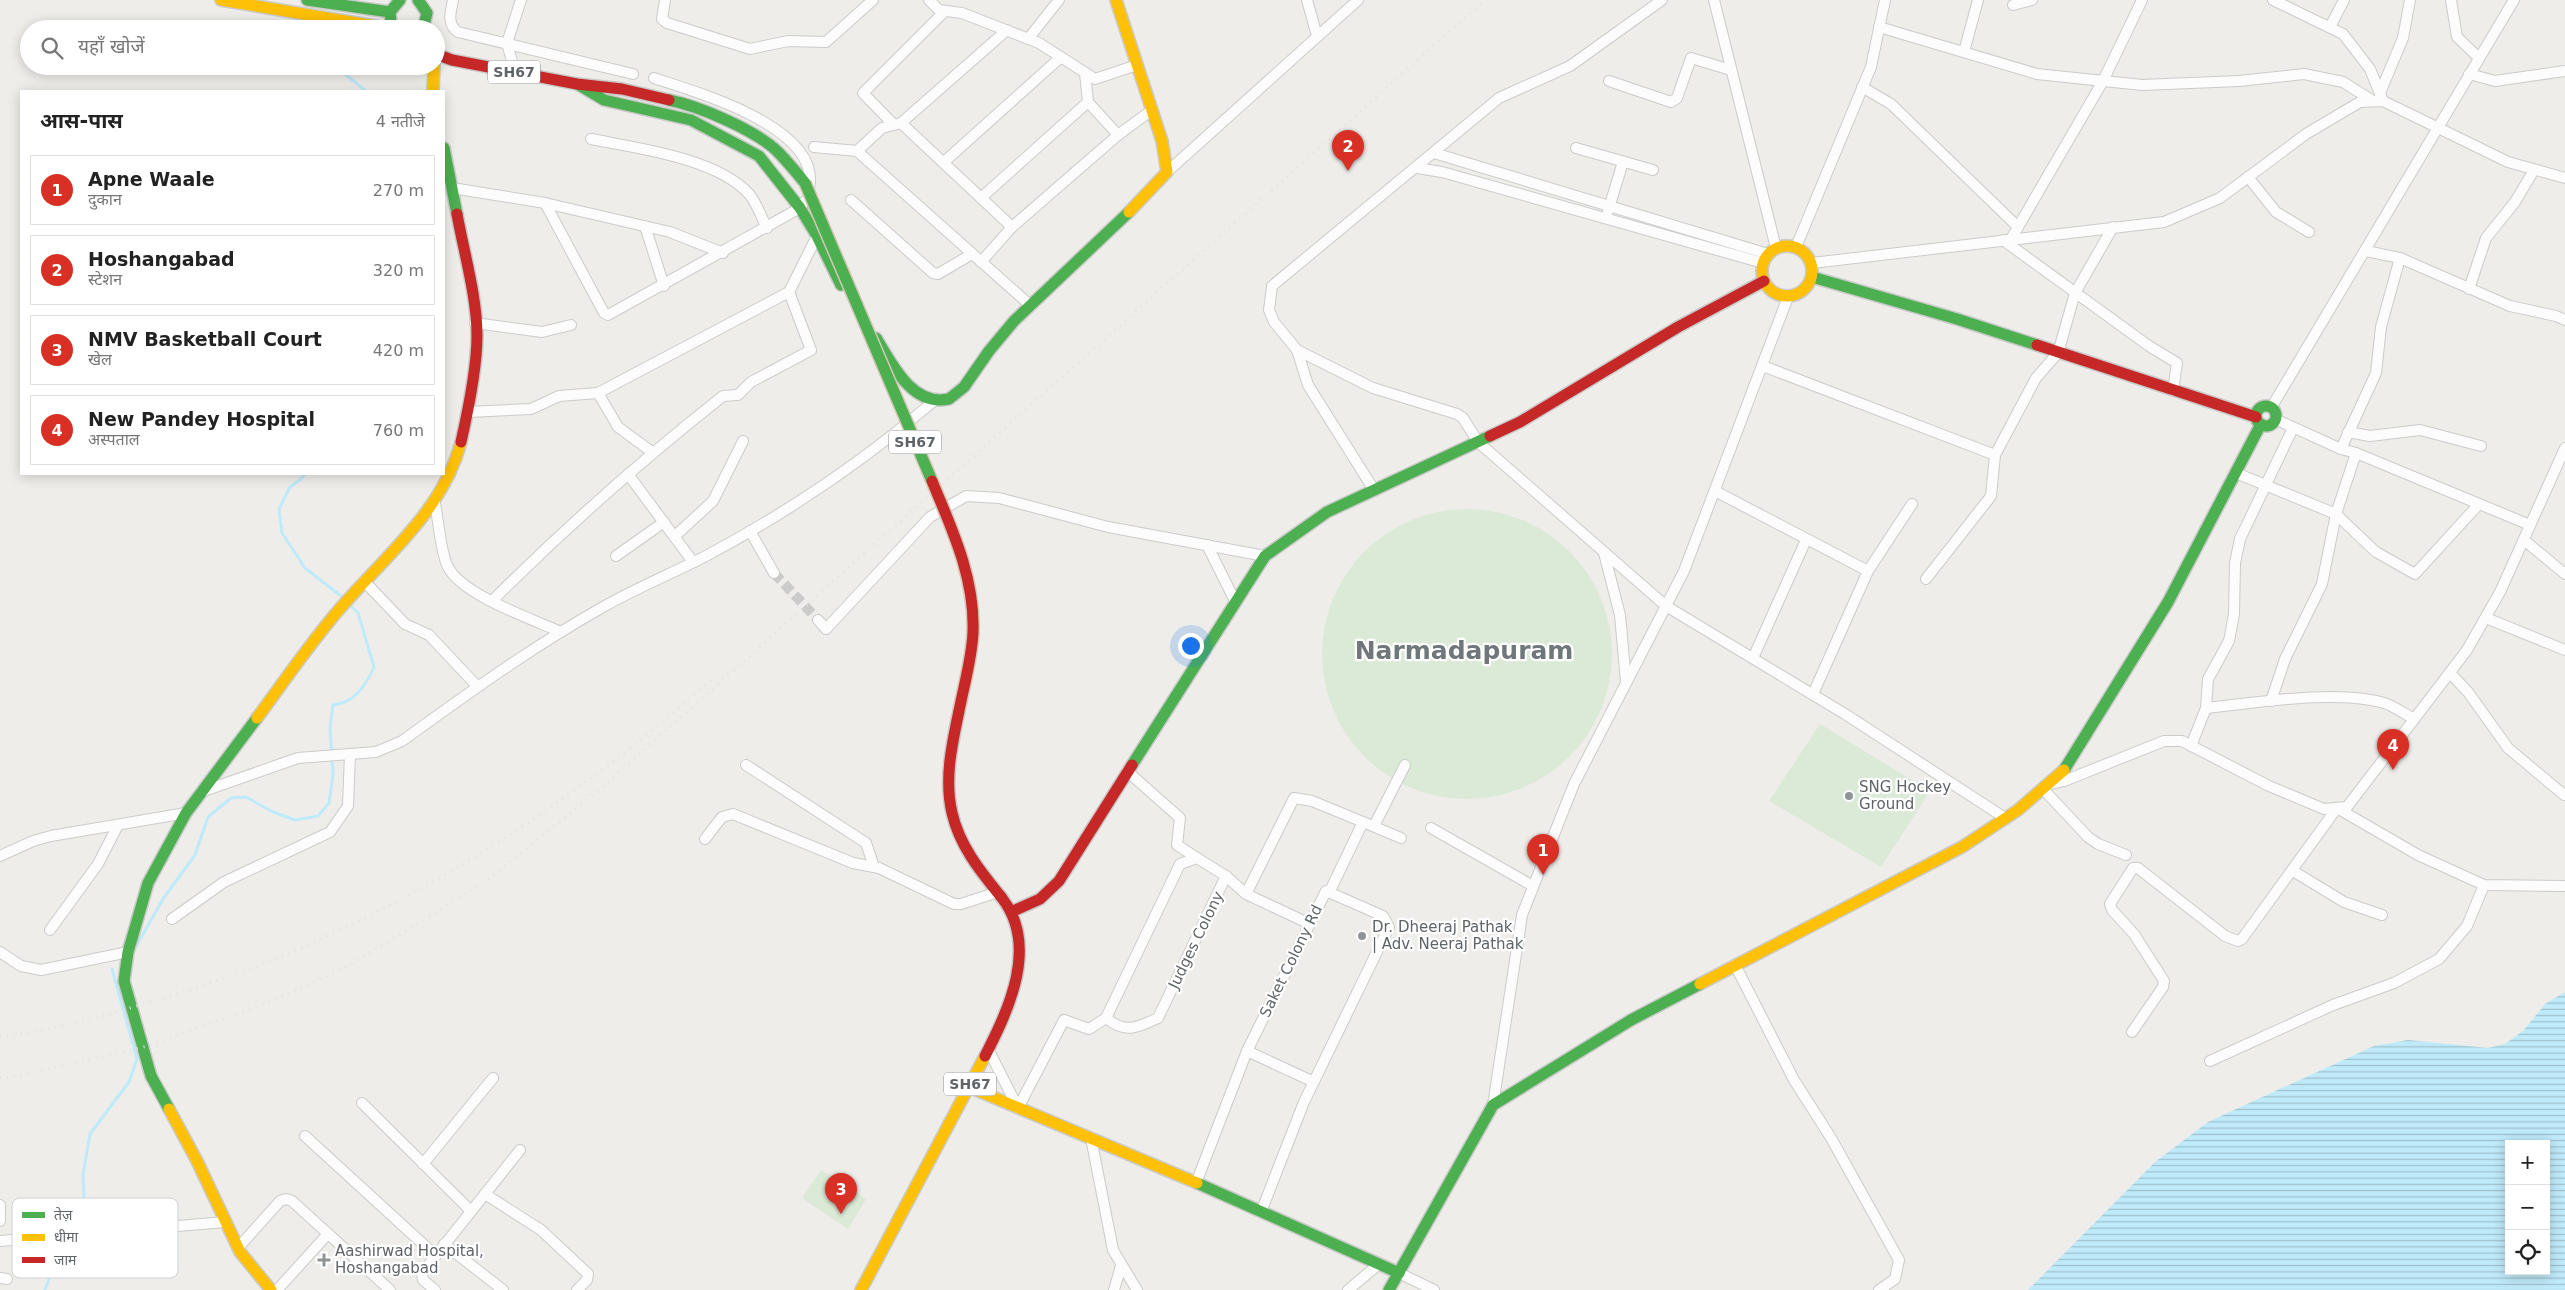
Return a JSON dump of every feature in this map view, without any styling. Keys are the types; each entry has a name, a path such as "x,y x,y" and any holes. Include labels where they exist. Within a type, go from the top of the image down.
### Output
{"street":[{"path":"221,0 347,20"},
{"path":"390,20 390,12 399,0"},
{"path":"453,0 450,20 454,29 507,44 633,74"},
{"path":"515,72 507,44 521,0"},
{"path":"665,0 662,19 667,23 750,48 788,40 826,42 873,0"},
{"path":"929,0 939,10 962,13 1028,39 1095,79 1137,65"},
{"path":"1028,39 1059,0"},
{"path":"1116,0 1162,141 1167,172"},
{"path":"1307,0 1317,36"},
{"path":"577,84 604,100 691,120 759,156 800,208 817,236 839,282 908,387 924,398 944,401 959,394 994,344 1030,306 1139,205 1167,172 1358,0"},
{"path":"1374,490 1308,386 1297,350 1274,322 1269,310 1272,286 1500,98 1570,66 1662,0"},
{"path":"1417,168 1442,172 1606,218 1769,255 1786,245 1796,247 1806,253 1812,263 1812,277 1807,287 1799,294 1778,295 1770,290 1764,281 1762,272 1769,255 1731,70 1714,0"},
{"path":"1796,247 1871,67 1885,0"},
{"path":"1964,52 1978,0"},
{"path":"2013,5 2032,0"},
{"path":"2007,240 2018,227 2103,81 2142,0"},
{"path":"2273,0 2344,34 2370,69 2379,98"},
{"path":"2330,27 2344,0"},
{"path":"2379,98 2403,38 2410,0"},
{"path":"2451,0 2457,37 2479,58"},
{"path":"1812,277 1957,319 2270,424 2273,414 2437,127 2514,0"},
{"path":"311,1 390,12"},
{"path":"424,3 426,20"},
{"path":"945,11 863,93 944,162 1012,228"},
{"path":"1879,27 2037,74 2142,85 2239,81 2304,74 2343,82 2508,162 2565,178"},
{"path":"857,151 882,128 898,124 1007,30"},
{"name":"SH67","path":"445,55 452,60 577,84 622,89 686,103 730,121 758,136 777,151 805,184 960,548 970,589 973,632 960,711 950,754 947,785 956,832 981,873 1007,903 1011,912 1016,926 1019,959 1009,1006 969,1087 861,1290"},
{"path":"944,162 1061,57"},
{"path":"1609,81 1671,102 1677,98 1691,58 1731,70"},
{"path":"2469,74 2495,81 2565,70"},
{"path":"1085,73 1088,102 1118,135"},
{"path":"433,90 434,75"},
{"path":"544,203 604,313 608,315 664,286 800,208 806,198 810,175 808,168 792,143 772,126 740,108 654,78"},
{"path":"1862,88 1890,104 2018,227"},
{"path":"1812,263 2164,222 2220,198 2306,134 2360,102 2379,98"},
{"path":"982,197 1088,102"},
{"path":"981,262 1012,228 1118,135 1152,110"},
{"path":"591,140 666,154 720,173 748,193 767,228"},
{"path":"814,147 857,151 1030,306"},
{"path":"1576,148 1652,170"},
{"path":"271,1290 238,1248 197,1161 151,1076 124,981 128,952 148,883 186,813 336,613 435,503 456,461 468,412 477,336 445,153"},
{"path":"1434,153 1769,255"},
{"path":"1606,218 1623,162"},
{"path":"2470,288 2486,238 2515,202 2534,170"},
{"path":"2248,178 2276,212 2309,232"},
{"path":"452,188 544,203 645,226 676,234 723,253"},
{"path":"851,200 933,273 938,274 972,254"},
{"path":"645,226 664,286"},
{"path":"1926,579 1991,496 1995,455 2036,378 2058,353 2075,293 2112,227"},
{"path":"468,412 531,409 555,397 598,393 789,292 817,236"},
{"path":"2007,240 2075,293 2177,362 2173,392"},
{"path":"2366,251 2400,258 2510,306 2556,316 2565,320"},
{"path":"2340,449 2376,373 2381,327 2400,258"},
{"path":"1011,912 1040,899 1059,881 1234,601 1265,556 1327,512 1520,422 1678,327 1764,281"},
{"path":"492,601 547,546 652,452 723,396 738,395 751,382 811,350 789,292"},
{"path":"1389,1290 1493,1105 1522,915 1574,784 1684,571 1788,296"},
{"path":"475,323 542,332 571,325"},
{"path":"1297,350 1373,388 1457,414 1463,418 1478,442 1666,606 1813,694 2005,818"},
{"path":"1763,366 1995,455"},
{"path":"598,393 618,427 652,452"},
{"path":"202,792 298,758 376,752 402,741 477,686 604,606 694,562 807,498 890,438 935,400"},
{"path":"1493,1105 1632,1020 1962,847 2005,818 2062,773 2168,602 2236,473 2259,421 2259,408 2265,406 2293,428 2340,449 2356,453 2530,525"},
{"path":"2191,746 2206,708 2208,679 2229,641 2234,614 2235,563 2240,539 2293,428"},
{"path":"2348,432 2370,436 2420,430 2481,446"},
{"path":"675,536 712,501 743,441"},
{"path":"2045,787 2164,741 2182,741 2269,786 2324,809 2347,808 2467,650 2486,618 2524,540 2565,448"},
{"path":"2271,701 2286,659 2322,584 2336,514 2356,453"},
{"path":"2236,473 2336,514 2376,552 2415,574 2479,504"},
{"path":"628,474 694,562"},
{"path":"1715,491 1868,572"},
{"path":"818,620 826,629 930,516 966,496 999,498 1108,527 1265,556"},
{"path":"435,503 447,566 459,582 492,601 561,632"},
{"path":"1813,694 1868,572 1912,504"},
{"path":"616,556 664,522"},
{"path":"750,531 774,572"},
{"path":"1753,658 1806,540"},
{"path":"2524,540 2565,574"},
{"path":"1207,545 1234,601"},
{"path":"1604,553 1620,615 1626,683"},
{"path":"361,585 406,624 429,635 477,686"},
{"path":"2486,618 2565,650"},
{"path":"2450,673 2468,692 2508,748 2564,795"},
{"path":"2206,708 2271,701 2355,698 2385,703 2414,720"},
{"path":"172,919 224,882 330,832 348,806 345,754"},
{"path":"746,765 866,843 874,866"},
{"path":"1374,826 1405,765"},
{"name":"Judges Colony","path":"1106,1018 1115,1026 1134,1029 1158,1018 1226,876 1177,845 1180,818 1127,771"},
{"path":"2045,787 2088,837 2098,844 2126,855"},
{"path":"1246,894 1294,798 1312,800 1401,838"},
{"path":"2132,1032 2163,987 2164,981 2134,934 2112,910 2110,904 2133,868 2138,868 2225,936 2238,941 2242,939 2293,871 2337,808"},
{"path":"2337,808 2418,856 2484,885 2565,886"},
{"path":"0,856 33,841 51,836 186,813"},
{"path":"704,839 722,817 733,814 854,863 874,866 954,904 961,904 998,892"},
{"path":"1329,892 1363,822"},
{"path":"50,930 98,864 118,825"},
{"path":"1431,828 1533,886"},
{"path":"1018,1108 1064,1020 1089,1029 1106,1018 1180,864 1198,858"},
{"path":"2293,871 2344,902 2382,915"},
{"path":"1226,876 1246,894 1310,924"},
{"path":"2210,1061 2333,1005 2394,983 2439,959 2467,926 2484,885"},
{"name":"Saket Colony Rd","path":"1196,1183 1247,1051 1326,892 1383,916 1389,927 1314,1082 1261,1212"},
{"path":"0,952 21,966 41,970 128,952"},
{"path":"1736,965 1794,1080 1831,1138 1899,1260 1895,1279 1879,1290"},
{"path":"988,1049 1018,1108"},
{"path":"1247,1051 1314,1082"},
{"path":"423,1164 493,1078"},
{"path":"969,1087 1196,1183 1434,1290"},
{"path":"362,1103 471,1211"},
{"path":"305,1136 434,1255"},
{"path":"1091,1138 1113,1250 1137,1290"},
{"path":"431,1289 423,1280 422,1274 434,1255 520,1150"},
{"path":"485,1194 541,1230 588,1274 587,1280 577,1290"},
{"path":"238,1248 280,1201 286,1199 292,1201 390,1290"},
{"path":"0,1205 0,1221"},
{"path":"178,1226 226,1222"},
{"path":"277,1290 328,1235"},
{"path":"444,1244 502,1290"},
{"path":"1348,1290 1379,1264"},
{"path":"1114,1290 1121,1266"}],"green space":[{"path":"1467,509 1495,512 1522,520 1548,533 1570,551 1588,573 1601,599 1609,626 1612,654 1609,682 1601,709 1588,735 1570,757 1548,775 1522,788 1495,796 1467,799 1439,796 1412,788 1386,775 1364,757 1346,735 1333,709 1325,682 1322,654 1325,626 1333,599 1346,573 1364,551 1386,533 1412,520 1439,512"},
{"name":"SNG Hockey Ground","path":"1820,724 1930,791 1881,867 1769,801"},
{"path":"821,1170 866,1199 848,1229 802,1198"}],"water":[{"path":"2565,992 2565,1290 2028,1290 2155,1162 2208,1122 2374,1046 2408,1040 2488,1048 2505,1044 2523,1031 2545,1004"}],"waterway":[{"path":"346,75 365,90"},
{"path":"304,475 290,487 279,509 282,533 305,568 345,599"},
{"path":"135,948 163,899 195,855 208,817 231,798 246,797 273,812 295,820 318,816 329,803 333,774 330,727 333,705 341,704 354,697 374,667 358,613 349,604"},
{"path":"84,1198 83,1174 90,1134 129,1082 137,1059 112,969"},
{"path":"45,1290 49,1278"}],"tunnel":[{"path":"774,573 818,620"}],"railway":[{"path":"0,1078 18,1076 148,1046 274,1000 344,968 491,877 599,790 1485,0"},
{"path":"0,1037 84,1020 167,997 243,971 317,941 389,906 458,867 526,824 591,778 654,729 715,676"}],"traffic: fast":[{"path":"307,0 390,12"},
{"path":"391,20 390,12 400,0"},
{"path":"418,0 427,13 425,20"},
{"path":"579,85 604,100 691,120 759,156 800,208 817,236 841,285"},
{"path":"669,100 711,113 755,135 777,151 805,183"},
{"path":"445,153 457,214"},
{"path":"805,183 932,481"},
{"path":"876,338 896,371 914,390 924,397 936,400 949,399 964,387 989,351 1014,321 1129,212"},
{"path":"1812,277 1957,319 2037,345"},
{"path":"2266,406 2273,409 2276,416 2273,423 2266,426 2259,423 2256,416 2259,409 2266,406"},
{"path":"2064,770 2168,602 2261,424"},
{"path":"1132,765 1265,556 1327,512 1490,436"},
{"path":"169,1109 151,1076 124,981 128,952 148,883 186,813 257,718"},
{"path":"1389,1290 1493,1105 1631,1020 1700,984"},
{"path":"1197,1183 1399,1273"}],"traffic: slow":[{"path":"221,0 340,20"},
{"path":"1116,0 1162,141 1167,172 1129,212"},
{"path":"433,90 434,75"},
{"path":"1782,246 1792,246 1805,253 1812,266 1812,271 1812,276 1805,289 1792,296 1782,296 1773,292 1766,285 1762,276 1762,266 1766,257 1773,250 1782,246"},
{"path":"257,718 326,625 426,513 452,467 461,442"},
{"path":"1700,984 1962,847 2018,810 2064,770"},
{"path":"861,1290 985,1056"},
{"path":"969,1087 1197,1183"},
{"path":"169,1109 197,1161 240,1252 271,1290"}],"traffic: jam":[{"path":"445,57 577,84 622,89 669,100"},
{"path":"457,214 473,291 477,336 474,375 461,442"},
{"path":"1490,436 1520,422 1678,327 1764,281"},
{"path":"2037,345 2256,417"},
{"path":"932,481 961,554 973,612 971,652 959,711"},
{"path":"959,711 949,774 952,813 966,848 979,869 1002,898 1013,917 1018,936 1019,957 1011,998 985,1056"},
{"path":"1011,912 1040,899 1059,881 1132,765"}],"place":[{"name":"Hoshangabad","path":"1348,171"},
{"name":"New Pandey Hospital","path":"2393,770"},
{"name":"SNG Hockey Ground","path":"1849,796"},
{"name":"Apne Waale","path":"1543,875"},
{"name":"Dr. Dheeraj Pathak | Adv. Neeraj Pathak","path":"1362,936"},
{"name":"NMV Basketball Court","path":"841,1214"},
{"name":"Aashirwad Hospital, Hoshangabad","path":"324,1260"}],"district":[{"name":"Narmadapuram","path":"1464,650"}]}
